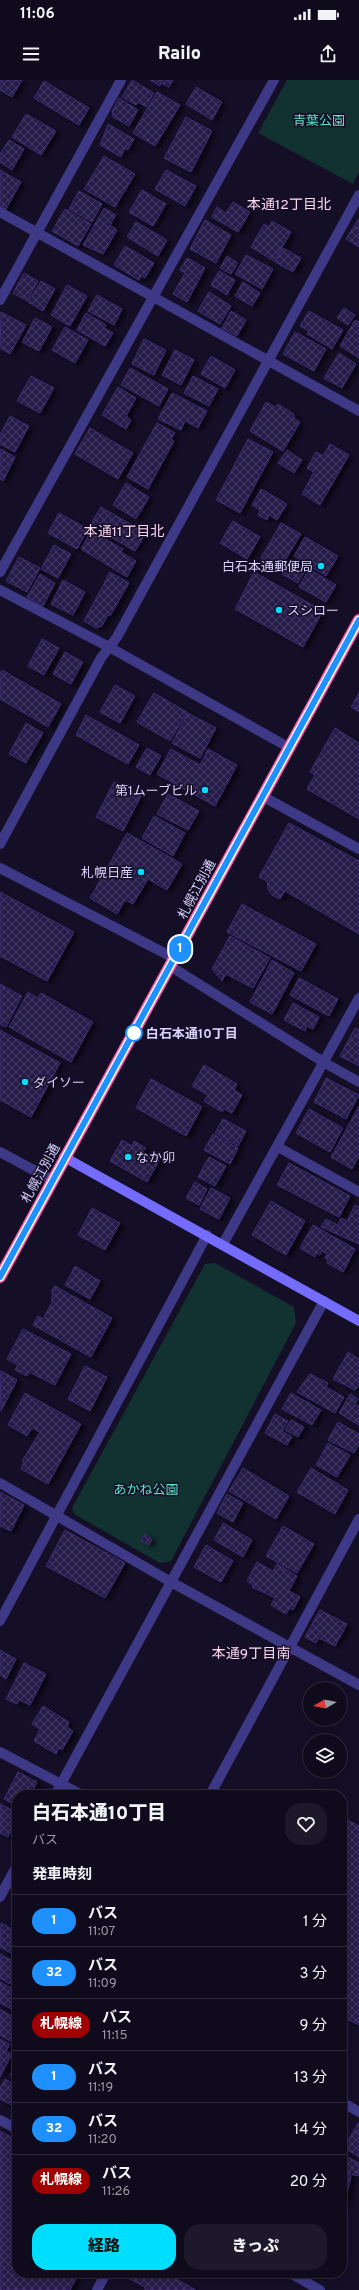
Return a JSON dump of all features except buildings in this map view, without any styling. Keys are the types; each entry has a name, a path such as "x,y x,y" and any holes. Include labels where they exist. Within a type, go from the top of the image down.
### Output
{"highway":[{"name":"札幌江別通","path":"0,1277 64,1157 359,620"}],"street":[{"path":"0,300 121,80"},
{"path":"0,572 274,80"},
{"path":"0,844 101,658 117,636 359,195"},
{"path":"0,212 359,411"},
{"path":"0,590 109,647 290,748"},
{"path":"262,796 359,849"},
{"path":"0,868 172,962 325,1063 359,1082"},
{"path":"223,1244 325,1063 359,998"},
{"path":"278,1147 359,1192"},
{"path":"0,1152 52,1180"},
{"path":"64,1157 207,1235 359,1321"},
{"path":"0,1621 207,1235"},
{"path":"58,1790 324,1301"},
{"path":"0,1483 171,1582 359,1685"},
{"path":"213,1790 359,1519"},
{"path":"0,1752 72,1790"},
{"path":"0,1897 12,1874"},
{"path":"347,2105 359,2112"},
{"path":"0,2120 12,2126"},
{"path":"97,2290 103,2278"},
{"path":"299,2278 320,2290"}],"green space":[{"name":"青葉公園","path":"287,80 359,80 359,172 353,184 258,133"},
{"name":"あかね公園","path":"215,1263 294,1307 296,1323 171,1561 160,1563 74,1514 72,1508 205,1264"}],"bus line":[{"name":"1","path":"0,1277 64,1157 86,1121 249,818 290,748 359,620"}],"place":[{"name":"白石本通郵便局","path":"321,566"},
{"name":"スシロー","path":"279,610"},
{"name":"第1ムーブビル","path":"205,790"},
{"name":"札幌日産","path":"141,872"},
{"name":"白石本通10丁目","path":"134,1033"},
{"name":"ダイソー","path":"25,1082"},
{"name":"なか卯","path":"128,1157"}],"district":[{"name":"本通12丁目北","path":"289,204"},
{"name":"本通11丁目北","path":"124,531"},
{"name":"本通9丁目南","path":"251,1653"}]}
